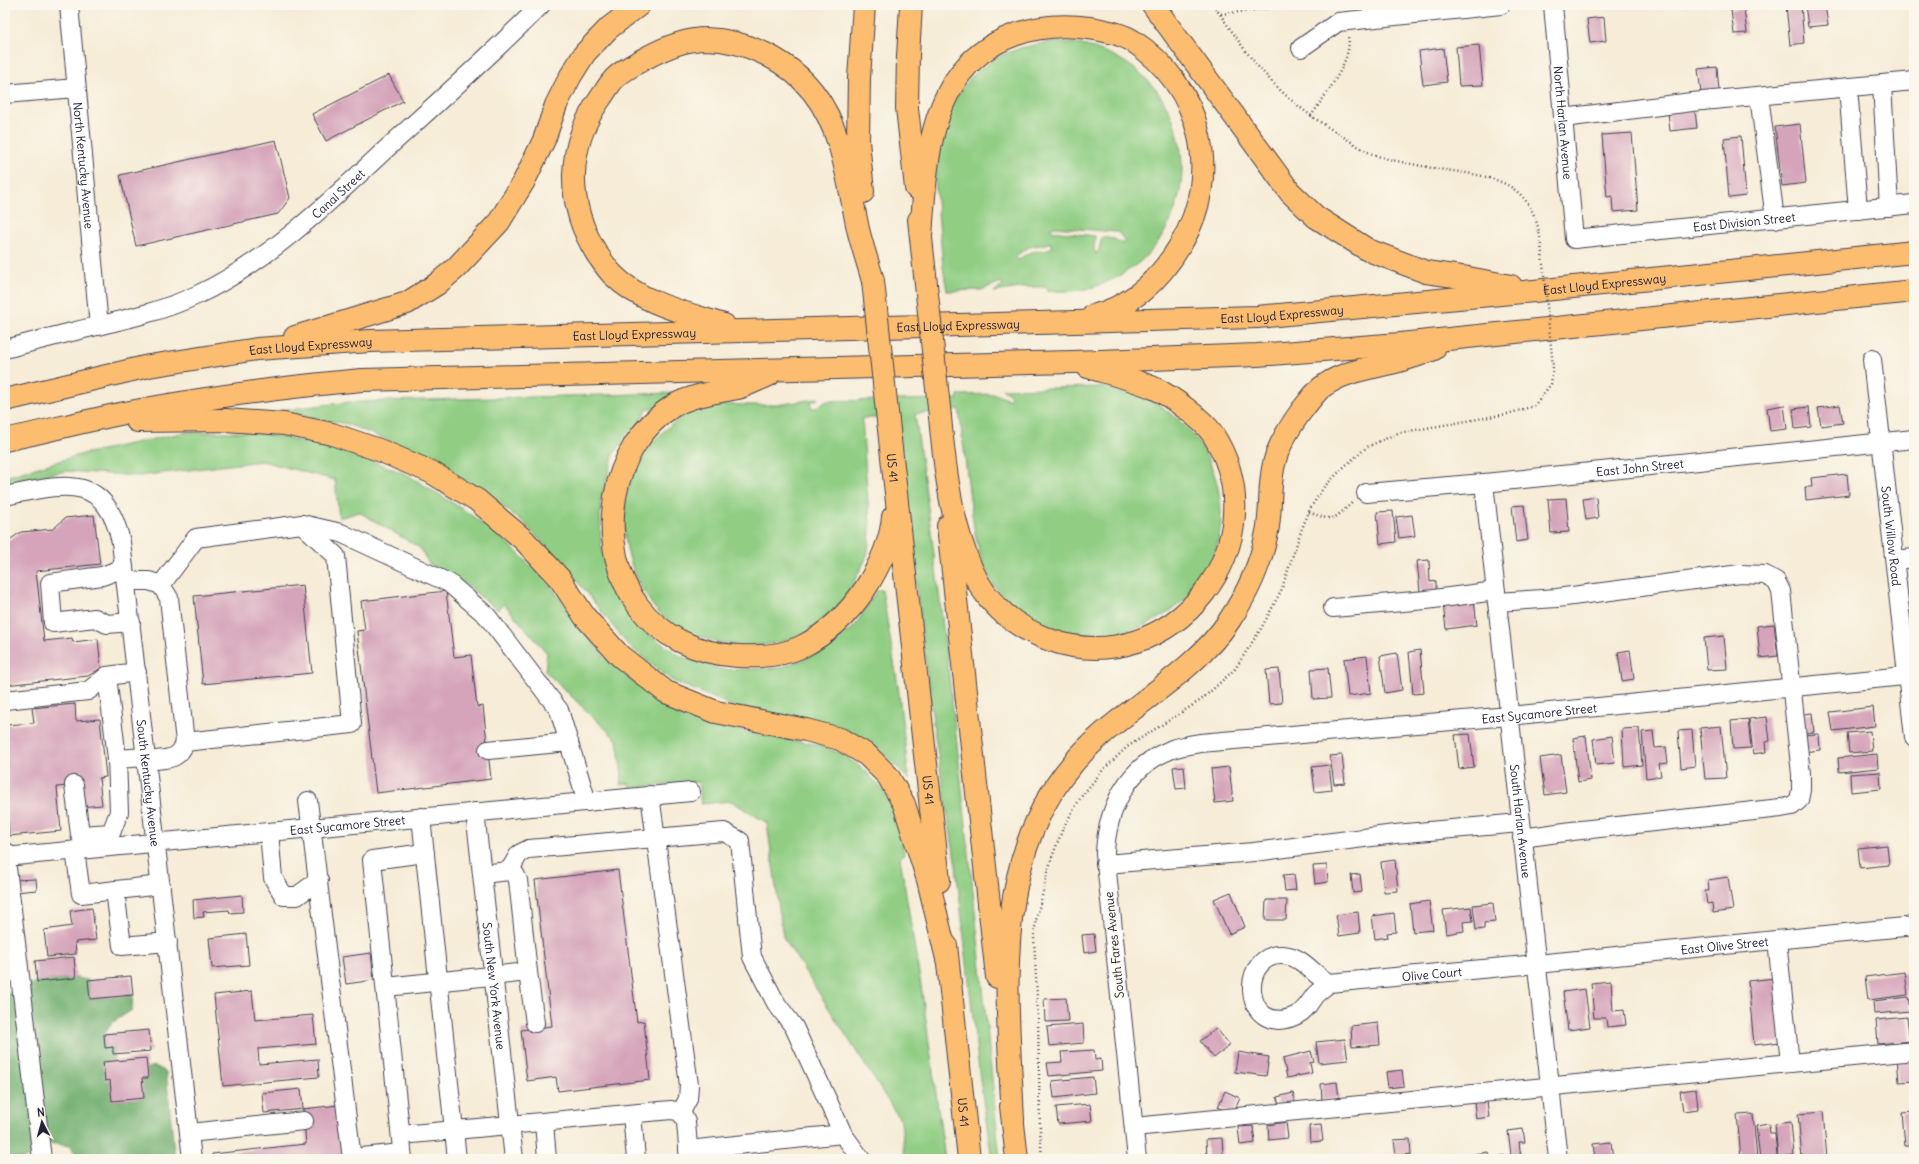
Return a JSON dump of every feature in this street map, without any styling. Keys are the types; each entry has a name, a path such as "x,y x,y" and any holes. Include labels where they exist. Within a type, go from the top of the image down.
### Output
{"highway":[{"path":"257,348 407,303 437,284 456,268 499,222 524,181 544,140 556,105 570,77 585,53 609,28 639,5"},
{"name":"US 41","path":"864,5 859,78 858,141 895,489 970,1159"},
{"path":"911,5 907,108 926,275 946,476 960,533 978,582 1012,621 1040,636 1074,647 1111,647 1138,641 1154,634 1171,625 1199,601 1211,585 1225,558 1232,530 1234,506 1233,485 1228,465 1211,432 1174,400 1154,388 1073,362"},
{"path":"1153,5 1286,186 1316,217 1368,250 1426,272 1468,278 1534,291"},
{"path":"921,236 925,179 931,140 942,109 955,81 974,58 996,42 1023,31 1050,26 1074,26 1104,30 1132,40 1174,78 1197,124 1201,146 1202,170 1194,216 1185,238 1173,258 1160,276 1143,291 1123,305 1101,314 1066,322"},
{"path":"741,330 660,305 632,289 613,275 600,257 586,237 579,215 573,184 575,158 581,132 590,112 615,78 658,52 682,43 705,39 753,49 783,64 793,71 813,91 827,113 843,155 859,232 873,281"},
{"name":"East Lloyd Expressway","path":"5,400 148,366 257,348 370,341 1257,317 1534,291 1914,252"},
{"path":"5,440 129,412 221,396 269,389 362,380 1073,362 1257,355 1471,337 1914,291"},
{"path":"1013,1120 1008,998 1011,910 1016,879 1028,841 1046,802 1066,772 1099,736 1195,659 1212,642 1228,622 1248,590 1262,552 1268,531 1274,461 1289,427 1322,386 1345,374 1402,360 1471,337"},
{"path":"781,369 739,388 724,389 674,406 644,430 627,457 617,482 612,512 613,536 616,557 623,578 632,599 646,617 679,642 699,650 723,655 751,657 776,654 800,647 820,636 837,622 856,603 868,584 880,564 888,542 893,521 895,489"},
{"path":"940,417 947,520 1017,1159"},
{"path":"66,426 140,421 226,420 284,424 332,434 379,450 431,472 477,500 524,540 560,579 585,617 620,656 666,692 716,712 806,730 840,740 867,754 888,776 904,804 924,866 947,959"}],"street":[{"name":"North Kentucky Avenue","path":"69,5 99,326"},
{"name":"Canal Street","path":"5,349 134,318 196,296 231,277 259,259 290,235 351,182 504,42 541,5"},
{"path":"1301,48 1338,22 1501,5"},
{"name":"North Harlan Avenue","path":"1553,5 1574,239"},
{"path":"1563,118 1759,96 1914,81"},
{"path":"1882,84 1889,207"},
{"path":"1848,87 1858,210"},
{"path":"5,94 76,88"},
{"path":"1759,96 1775,219"},
{"name":"East Division Street","path":"1574,239 1914,204"},
{"name":"South Willow Road","path":"1872,359 1895,560 1911,676 1914,736"},
{"name":"East John Street","path":"1366,493 1484,483 1914,439"},
{"name":"South Harlan Avenue","path":"1484,483 1558,1159"},
{"name":"South Kentucky Avenue","path":"11,495 51,487 68,486 88,490 96,494 112,515 118,527 131,622 192,1159"},
{"path":"161,586 196,538 302,524 341,533 449,583 487,616 559,710 587,802"},
{"path":"185,742 352,724 336,556 302,524"},
{"path":"1895,560 1914,558"},
{"path":"1105,864 1254,852 1395,834 1572,831 1781,808 1792,806 1799,800 1801,790 1792,687 1781,591 1776,581 1765,575 1740,574 1557,598 1496,596 1333,608"},
{"path":"117,760 176,757 182,751 185,742 169,598 161,586 149,581 125,575 102,576 50,583 54,623 95,618 107,624 131,622"},
{"path":"5,700 88,691 107,676 136,672"},
{"path":"74,785 80,835 111,833 119,812 117,760 107,676"},
{"name":"East Sycamore Street","path":"1165,752 1182,746 1200,743 1509,716 1911,676"},
{"path":"488,750 568,742"},
{"name":"South Fares Avenue","path":"1137,1159 1105,864 1106,837 1114,806 1133,776 1144,766 1165,752"},
{"name":"East Sycamore Street","path":"5,855 75,850 691,792"},
{"path":"650,795 689,1085 688,1099 681,1112"},
{"path":"308,801 319,880 352,1159 402,1149 454,1131 671,1110 681,1112"},
{"name":"South New York Avenue","path":"475,812 514,1159"},
{"path":"421,817 457,1159"},
{"path":"269,832 273,878 284,896 297,896 319,880"},
{"path":"509,870 519,854 529,849 724,832 740,841 752,957 776,1003 794,1027 843,1134 861,1159"},
{"path":"75,850 81,894 161,885"},
{"path":"402,1149 372,860 425,853"},
{"path":"5,855 42,1159"},
{"path":"482,874 509,870 515,874 518,880 535,1023"},
{"path":"115,890 122,946 168,942"},
{"name":"East Olive Street","path":"1537,964 1914,926"},
{"path":"1777,941 1790,1063"},
{"name":"Olive Court","path":"1329,983 1537,964"},
{"path":"386,987 494,974 528,972"},
{"path":"1134,1127 1914,1051"},
{"path":"681,1112 686,1122 689,1154 843,1134"},
{"path":"632,1114 636,1159"},
{"path":"189,1133 304,1121"},
{"path":"544,1122 547,1159"}],"path":[{"path":"1042,1159 1034,937 1044,886 1057,844 1066,822 1081,797 1114,758 1141,737 1201,700 1221,683 1240,662 1281,591 1309,512 1324,487 1367,447 1398,433 1507,414 1534,406 1551,384 1553,367 1540,232 1530,207 1518,192 1485,175 1418,166 1371,154 1302,110 1263,73 1213,5"},
{"path":"1220,14 1298,5"},
{"path":"1311,116 1337,76 1348,52 1349,39"},
{"path":"1309,512 1326,518 1338,517 1351,504 1366,493"}],"green space":[{"path":"1049,42 1076,44 1101,51 1124,61 1143,76 1159,94 1171,116 1179,141 1182,168 1179,195 1164,233 1147,255 1125,272 1100,285 1071,291 1047,291 1046,287 1026,287 994,292 1003,285 1001,282 981,290 947,291 943,267 935,179 944,115 971,77 1002,55 1020,48","holes":["1055,227 1118,232 1125,241 1123,244 1114,239 1102,237 1099,250 1096,254 1094,249 1095,236 1051,231 1051,228","1051,243 1052,248 1047,250 1029,253 1019,260 1014,257 1029,247"]},
{"path":"1099,387 1143,397 1178,419 1203,450 1218,486 1220,524 1211,562 1189,595 1153,621 1132,630 1113,635 1093,636 1070,634 1045,627 1022,614 1011,606 1002,596 988,575 977,544 959,409 915,414 951,689 981,966 1000,1159 992,1159 980,1080 956,866 934,730 914,568 898,418 862,418 870,522 869,547 867,555 845,596 831,613 814,627 795,637 775,643 753,645 730,644 692,634 669,622 655,609 639,583 630,560 625,536 624,513 628,490 636,469 648,449 664,431 684,416 704,408 724,405 766,405 793,403 819,398 810,403 813,409 827,401 958,399 958,395 995,394 1009,400 1011,396 1002,389"},
{"path":"675,393 654,409 647,409 641,420 614,453 600,503 601,546 617,595 645,632 682,657 724,670 780,668 819,653 855,626 877,590 882,590 898,686 909,780 881,750 840,726 737,708 671,680 628,645 571,573 522,521 481,490 418,452 347,424 280,410 350,402"},
{"path":"186,432 257,432 343,450 406,474 467,512 511,546 549,584 605,658 660,703 721,726 776,738 816,744 842,754 866,771 885,793 897,818 904,854 900,858 922,992 945,1159 905,1159 901,1121 783,937 767,823 731,801 701,804 698,782 630,788 629,783 620,785 622,776 617,740 545,671 547,653 504,604 498,610 461,581 429,564 420,548 359,512 339,518 335,480 262,461 139,476 66,471 5,483 5,477 83,454"},
{"path":"76,978 88,980 90,999 133,995 132,1010 113,1022 104,1034 105,1047 113,1047 114,1061 105,1081 110,1080 112,1101 144,1098 142,1078 148,1078 147,1068 155,1066 166,1072 175,1159 80,1159 70,1146 48,1143 24,1159 5,1159 5,995 37,982"}],"building":[{"path":"1786,5 1801,5 1804,43 1790,45"},
{"path":"1805,5 1825,5 1828,25 1808,27"},
{"path":"1744,9 1747,33 1734,34 1731,10"},
{"path":"1604,17 1606,41 1590,43 1587,19"},
{"path":"1479,45 1483,85 1459,86 1456,47"},
{"path":"1443,48 1447,82 1423,85 1419,51"},
{"path":"1717,67 1719,91 1701,93 1698,69"},
{"path":"389,75 403,101 326,141 312,114"},
{"path":"1695,110 1697,128 1670,131 1668,112"},
{"path":"1800,124 1806,183 1782,186 1775,127"},
{"path":"1632,133 1638,210 1613,212 1612,196 1607,197 1602,135"},
{"path":"1741,136 1746,196 1729,198 1724,138"},
{"path":"276,140 290,198 278,214 136,246 120,175"},
{"path":"1784,405 1787,429 1770,431 1767,408"},
{"path":"1840,405 1843,423 1821,426 1818,408"},
{"path":"1809,407 1811,427 1795,429 1793,409"},
{"path":"1847,474 1849,495 1806,500 1805,487 1812,487 1811,478"},
{"path":"1596,497 1598,518 1586,520 1583,499"},
{"path":"1566,498 1569,532 1551,533 1548,499"},
{"path":"1524,505 1528,540 1516,542 1512,506"},
{"path":"1393,511 1396,542 1380,544 1377,512"},
{"path":"94,515 100,564 36,571 44,641 72,638 73,642 98,639 101,668 88,676 5,685 5,543 21,532 53,529 65,518"},
{"path":"1412,515 1415,536 1399,538 1396,517"},
{"path":"1429,560 1430,582 1436,581 1436,591 1420,592 1417,561"},
{"path":"303,585 312,673 203,684 194,596"},
{"path":"446,591 454,657 471,655 477,707 483,706 491,779 376,793 357,631 365,630 361,601"},
{"path":"1474,600 1477,625 1446,629 1443,604"},
{"path":"1774,624 1778,656 1760,658 1757,626"},
{"path":"1724,636 1727,669 1707,670 1704,638"},
{"path":"1420,650 1424,693 1413,694 1409,652"},
{"path":"1630,650 1634,679 1622,681 1618,652"},
{"path":"1397,653 1402,690 1385,693 1380,656"},
{"path":"1367,656 1371,693 1348,696 1344,659"},
{"path":"1328,668 1331,698 1313,699 1311,669"},
{"path":"1279,669 1282,703 1269,704 1266,670"},
{"path":"75,704 76,721 100,719 106,777 99,778 102,805 80,807 78,785 57,787 61,831 9,836 5,795 5,725 34,723 32,708"},
{"path":"1873,707 1875,726 1833,731 1830,712"},
{"path":"1812,713 1814,732 1798,734 1796,715"},
{"path":"1767,717 1770,741 1765,742 1766,752 1753,754 1749,719"},
{"path":"1748,719 1751,748 1733,749 1731,721"},
{"path":"1721,726 1726,778 1705,779 1700,728"},
{"path":"1639,728 1642,765 1624,767 1622,729"},
{"path":"1692,730 1695,766 1681,768 1678,731"},
{"path":"1653,731 1655,748 1666,747 1668,763 1659,764 1661,776 1646,778 1642,732"},
{"path":"1870,731 1872,751 1849,753 1847,733"},
{"path":"1470,734 1474,767 1459,769 1455,735"},
{"path":"1819,734 1820,750 1803,752 1802,735"},
{"path":"1586,736 1591,780 1578,782 1573,738"},
{"path":"1612,736 1615,763 1596,765 1593,739"},
{"path":"1877,754 1878,768 1839,772 1838,758"},
{"path":"1342,755 1345,783 1334,784 1330,756"},
{"path":"1561,755 1566,792 1545,795 1540,758"},
{"path":"1329,765 1332,790 1315,792 1312,767"},
{"path":"1184,766 1186,788 1176,789 1173,767"},
{"path":"1229,767 1233,801 1215,803 1211,769"},
{"path":"1880,772 1881,789 1851,792 1850,774"},
{"path":"1887,845 1889,865 1860,868 1858,848"},
{"path":"1395,860 1398,891 1384,892 1381,862"},
{"path":"1327,865 1328,882 1315,884 1313,866"},
{"path":"618,870 637,1022 644,1021 650,1080 558,1091 556,1077 527,1081 521,1030 552,1026 535,880"},
{"path":"1294,874 1296,890 1285,891 1283,875"},
{"path":"1360,874 1362,892 1353,893 1351,875"},
{"path":"1728,877 1733,910 1713,913 1712,903 1707,904 1705,891 1709,891 1708,880"},
{"path":"36,879 37,890 15,892 14,880"},
{"path":"1231,892 1245,927 1229,934 1214,899"},
{"path":"242,895 243,912 230,913 229,910 203,912 204,917 194,918 193,900"},
{"path":"1266,900 1287,900 1286,920 1265,920"},
{"path":"1429,901 1433,930 1413,932 1410,904"},
{"path":"1493,903 1495,922 1484,923 1484,929 1476,930 1473,905"},
{"path":"1471,907 1473,921 1463,922 1464,931 1446,934 1443,910"},
{"path":"92,908 96,940 75,942 76,954 47,957 44,930 72,926 70,911"},
{"path":"1358,912 1360,933 1339,936 1336,915"},
{"path":"1394,913 1396,932 1387,933 1388,937 1375,939 1372,916"},
{"path":"246,934 249,965 212,968 209,938"},
{"path":"1094,934 1096,951 1084,953 1082,935"},
{"path":"371,953 374,980 346,984 342,957"},
{"path":"74,957 76,978 37,982 35,961"},
{"path":"1905,972 1908,995 1868,1000 1865,977"},
{"path":"131,976 133,995 90,999 88,980"},
{"path":"1775,978 1781,1042 1754,1045 1748,981"},
{"path":"1611,981 1613,1011 1624,1010 1626,1025 1607,1027 1606,1018 1594,1018 1591,983"},
{"path":"1585,989 1590,1027 1568,1030 1563,992"},
{"path":"252,991 255,1020 313,1015 316,1044 258,1049 259,1064 318,1059 319,1077 223,1086 214,995"},
{"path":"1909,997 1911,1011 1874,1014 1873,1001"},
{"path":"1066,998 1068,1021 1045,1022 1044,999"},
{"path":"1907,1017 1910,1041 1878,1044 1876,1020"},
{"path":"1378,1023 1380,1045 1352,1047 1351,1026"},
{"path":"1083,1024 1084,1043 1049,1046 1047,1027"},
{"path":"1216,1028 1230,1045 1214,1058 1200,1041"},
{"path":"149,1030 151,1051 113,1054 113,1047 105,1048 104,1034"},
{"path":"1345,1039 1348,1060 1319,1063 1316,1042"},
{"path":"1094,1050 1095,1060 1101,1059 1102,1071 1049,1076 1047,1063 1062,1062 1061,1052"},
{"path":"1311,1051 1314,1062 1310,1063 1312,1073 1287,1078 1283,1058"},
{"path":"1238,1052 1269,1057 1266,1076 1235,1072"},
{"path":"1914,1055 1914,1081 1899,1082 1897,1057"},
{"path":"146,1058 148,1078 142,1078 144,1098 112,1101 110,1080 105,1081 103,1062"},
{"path":"1402,1070 1404,1086 1388,1088 1386,1072"},
{"path":"1093,1077 1095,1093 1054,1098 1052,1081"},
{"path":"1337,1082 1339,1098 1322,1100 1321,1084"},
{"path":"301,1089 303,1109 264,1113 262,1093"},
{"path":"1696,1089 1698,1109 1683,1111 1680,1091"},
{"path":"1225,1091 1240,1098 1233,1114 1218,1107"},
{"path":"1293,1093 1296,1107 1280,1111 1277,1097"},
{"path":"1487,1101 1489,1117 1476,1119 1474,1102"},
{"path":"1090,1104 1092,1121 1058,1124 1056,1107"},
{"path":"339,1105 345,1159 212,1159 212,1154 306,1144 303,1109"},
{"path":"1823,1112 1827,1158 1802,1159 1798,1114"},
{"path":"1914,1112 1914,1146 1905,1146 1902,1113"},
{"path":"1753,1114 1757,1159 1741,1159 1737,1115"},
{"path":"1286,1122 1288,1138 1269,1140 1268,1125"},
{"path":"1791,1122 1794,1155 1778,1157 1775,1124"},
{"path":"1769,1124 1770,1134 1775,1134 1777,1157 1760,1159 1756,1126"},
{"path":"1321,1125 1323,1141 1310,1142 1309,1126"},
{"path":"1253,1126 1255,1143 1240,1145 1238,1127"},
{"path":"1523,1129 1525,1142 1519,1142 1521,1159 1500,1159 1500,1156 1511,1155 1508,1131"},
{"path":"1222,1138 1223,1155 1207,1157 1206,1139"},
{"path":"1410,1139 1411,1154 1396,1156 1394,1140"},
{"path":"1611,1142 1613,1159 1595,1159 1593,1144"},
{"path":"1488,1152 1489,1159 1465,1159 1465,1156"}]}
